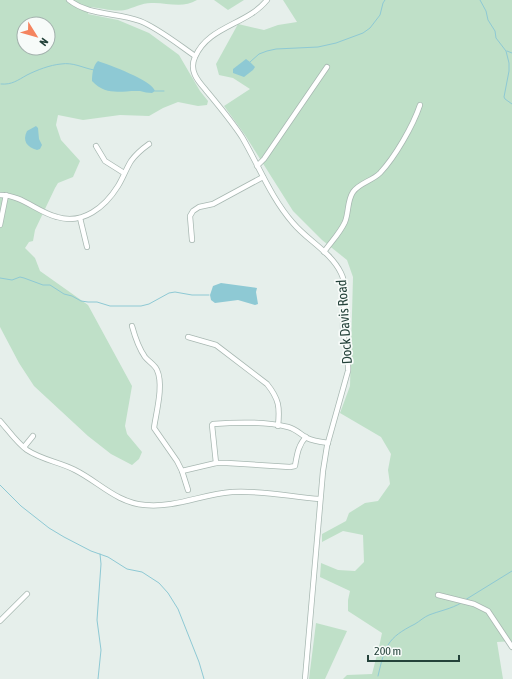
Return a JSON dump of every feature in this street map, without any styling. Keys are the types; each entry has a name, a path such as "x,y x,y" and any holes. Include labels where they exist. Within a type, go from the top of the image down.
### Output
{"street":[{"path":"69,0 79,7 88,10 131,18 146,23 195,56 204,42 215,33 255,11 267,0"},
{"name":"Dock Davis Road","path":"195,56 193,68 197,80 229,119 242,138 263,177 292,222 335,263 344,280 343,329 348,366 344,387 328,443 323,470 305,679"},
{"path":"257,166 264,159 327,67"},
{"path":"324,252 335,238 345,221 349,198 353,191 371,181 393,156 416,117 420,105"},
{"path":"0,195 16,197 56,217 68,219 80,218 95,211 109,198 135,156 149,144"},
{"path":"96,146 105,162 124,173"},
{"path":"192,240 190,216 193,211 199,207 213,204 263,177"},
{"path":"0,225 6,195"},
{"path":"80,218 88,247"},
{"path":"132,326 139,348 148,361 156,368 159,375 159,389 154,428 177,460 188,490"},
{"path":"188,337 216,345 267,384 273,392 278,404 278,426"},
{"path":"0,421 24,447 37,455 76,471 117,497 137,504 159,505 224,493 250,491 320,499"},
{"path":"216,464 213,424 237,422 260,423 288,427 298,431 312,440 328,443"},
{"path":"24,447 33,436"},
{"path":"182,471 216,464 241,463 290,467 295,466 301,442 306,437"},
{"path":"0,621 27,594"},
{"path":"438,595 474,604 488,611 512,647"}],"green space":[{"path":"0,0 197,0 180,5 148,3 125,10 91,7 88,14 118,20 149,33 179,55 200,91 208,101 207,105 198,106 178,102 149,116 120,115 83,120 58,115 56,125 61,140 80,161 73,177 58,183 35,230 33,241 29,242 25,248 35,258 40,271 88,305 132,386 125,426 127,434 142,452 139,459 132,465 111,454 88,436 34,386 19,363 0,327"},
{"path":"214,0 244,0 228,10"},
{"path":"283,0 512,0 512,641 497,642 503,679 343,679 347,675 372,674 382,633 348,611 350,591 320,577 321,563 338,570 355,571 364,562 363,535 343,531 322,542 322,534 346,521 349,513 365,503 378,501 390,484 388,470 391,454 381,437 340,413 350,386 353,277 347,260 322,240 293,211 245,135 224,106 250,89 233,78 219,75 216,64 238,24 264,30 278,25 297,22"},
{"path":"316,623 347,631 325,679 309,679"}],"water":[{"path":"246,59 255,67 253,70 244,77 233,73 233,69"},
{"path":"98,61 139,78 146,82 155,91 152,93 140,91 115,92 103,89 92,81 94,68"},
{"path":"36,126 38,128 39,139 42,145 40,149 37,150 28,145 25,141 27,131"},
{"path":"221,283 257,288 256,292 258,304 255,305 238,300 215,303 211,300 210,295 213,286"}],"waterway":[{"path":"250,62 259,54 267,51 276,49 318,47 336,43 363,33 370,28 380,15 385,0"},
{"path":"480,0 486,11 488,20 495,31 496,38 506,51 509,71 504,97 512,104"},
{"path":"507,51 512,53"},
{"path":"1,84 12,83 35,71 57,65 70,64 94,70"},
{"path":"155,91 164,91"},
{"path":"0,278 12,280 20,277 24,278 43,285 50,285 64,294 81,301 97,302 110,306 141,306 149,304 169,293 175,292 192,295 209,295"},
{"path":"0,485 21,506 49,528 91,551 108,557 127,569 142,572 159,583 168,593 178,609 199,662 204,679"},
{"path":"98,679 101,650 97,620 101,564 100,554"},
{"path":"465,600 512,571"},
{"path":"378,676 385,650 398,634 427,616 461,603"}]}
